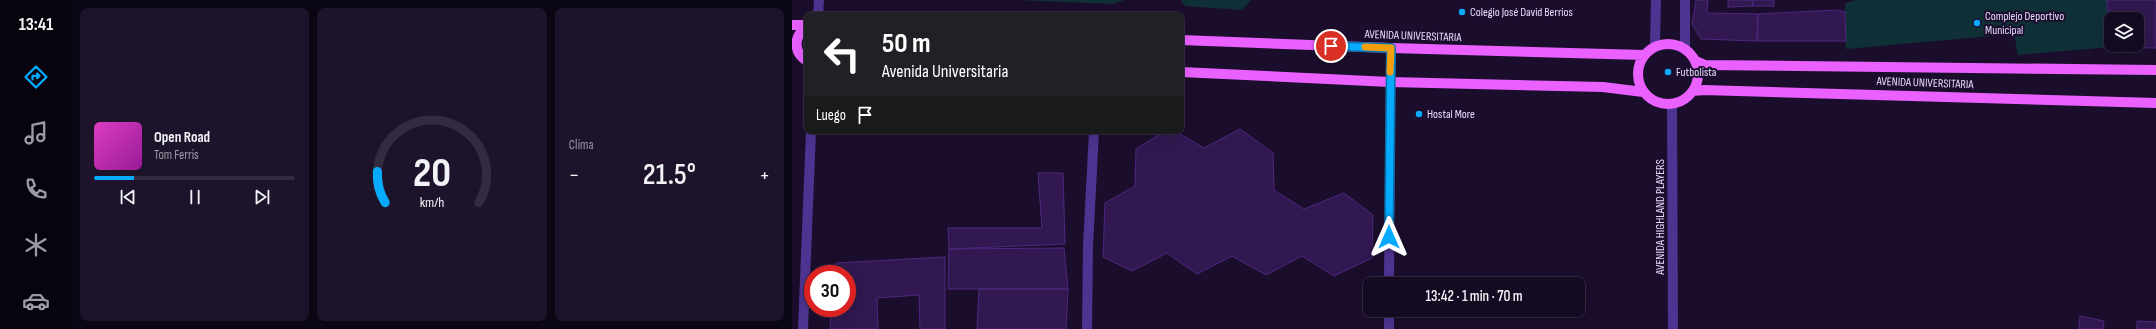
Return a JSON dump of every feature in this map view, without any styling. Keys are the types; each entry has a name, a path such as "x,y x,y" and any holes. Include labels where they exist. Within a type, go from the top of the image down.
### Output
{"main road":[{"path":"792,25 804,26"},
{"path":"804,29 798,35 796,41 798,53 804,59"},
{"name":"AVENIDA UNIVERSITARIA","path":"1184,40 1644,55"},
{"path":"1184,72 1390,82 1603,87 1643,92 1656,102 1672,104 1680,102 1693,91 1698,76 1696,61 1685,49 1676,44 1655,46 1644,55 1640,62 1637,77 1643,92"},
{"path":"792,61 804,62"},
{"name":"AVENIDA UNIVERSITARIA","path":"1696,61 1705,65 2156,70"},
{"name":"AVENIDA UNIVERSITARIA","path":"1693,91 1704,90 2156,103"}],"street":[{"path":"818,12 819,0"},
{"path":"1655,46 1656,0"},
{"path":"1685,0 1685,49"},
{"path":"1389,277 1391,48"},
{"name":"AVENIDA HIGHLAND PLAYERS","path":"1672,104 1673,329"},
{"path":"803,329 811,134"},
{"path":"1087,329 1088,246 1094,134"},
{"path":"1388,329 1389,317"}],"green space":[{"path":"1017,0 1124,0 1113,4"},
{"path":"1181,0 1251,0 1242,10 1185,6"},
{"name":"Complejo Deportivo Municipal","path":"1857,0 2107,0 2108,12 2104,12 2104,48 2018,55 2014,34 1846,49 1845,3"}],"building":[{"path":"1696,0 1708,0 1707,13 1758,14 1757,41 1701,39 1692,24"},
{"path":"1728,0 1752,0 1753,6 1728,7"},
{"path":"1752,0 1774,0 1774,6 1753,6"},
{"path":"2107,0 2156,0 2156,48 2144,48 2144,12 2108,12"},
{"path":"1836,10 1845,12 1846,41 1757,41 1758,14"},
{"path":"1240,129 1273,153 1274,190 1304,209 1344,193 1373,215 1372,258 1334,276 1302,256 1266,275 1232,256 1197,274 1167,253 1132,271 1103,257 1105,203 1135,186 1136,149 1160,134 1180,134 1204,148"},
{"path":"1038,173 1063,173 1065,244 949,249 948,228 1042,228"},
{"path":"1064,248 1068,289 948,289 949,249"},
{"path":"945,257 945,329 920,329 919,295 877,298 878,329 830,329 831,317 856,317 856,265 836,265 836,263"},
{"path":"979,289 1068,289 1066,329 977,329"},
{"path":"2080,316 2104,321 2103,329 2079,329"},
{"path":"2137,321 2156,322 2156,329 2137,329"}],"slow traffic":[{"path":"1365,47 1391,48 1390,72"}],"place":[{"name":"Colegio José David Berrios","path":"1462,12"},
{"name":"Complejo Deportivo Municipal","path":"1977,23"},
{"name":"Futbolista","path":"1668,72"},
{"name":"Hostal More","path":"1419,114"}],"route":[{"path":"1331,46 1391,48 1389,237"}]}
